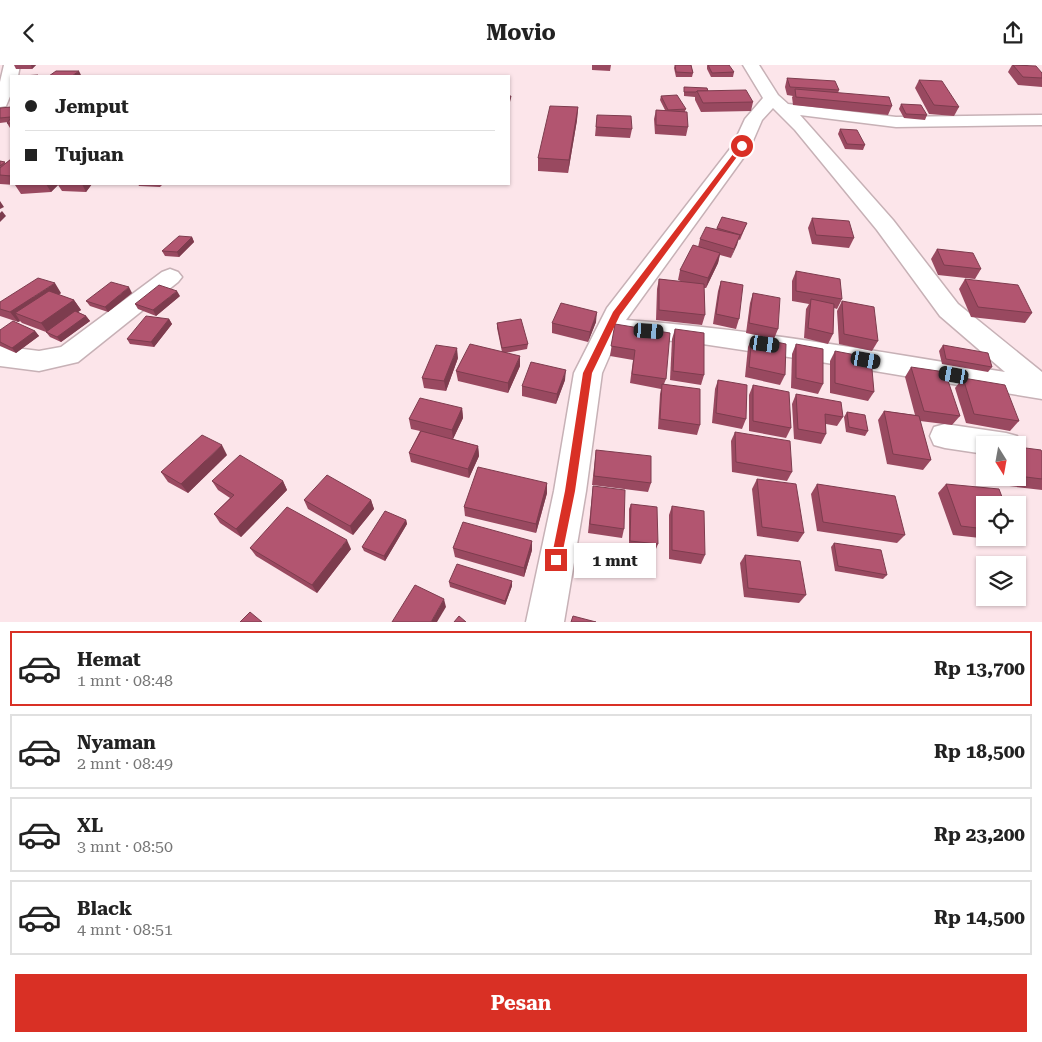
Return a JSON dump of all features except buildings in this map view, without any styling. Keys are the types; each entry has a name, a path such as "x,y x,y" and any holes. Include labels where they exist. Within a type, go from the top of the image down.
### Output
{"street":[{"path":"751,65 777,103 801,126 885,225 949,310 1042,389"},
{"path":"0,102 10,79"},
{"path":"544,622 570,491 588,373 616,314 742,146 754,119 777,103 896,122 1042,120"},
{"path":"0,356 39,361 70,355 170,277"},
{"path":"610,328 696,334 814,351 1042,389"},
{"path":"945,436 976,441"}],"route":[{"path":"556,560 570,491 588,373 616,314 742,146"}]}
